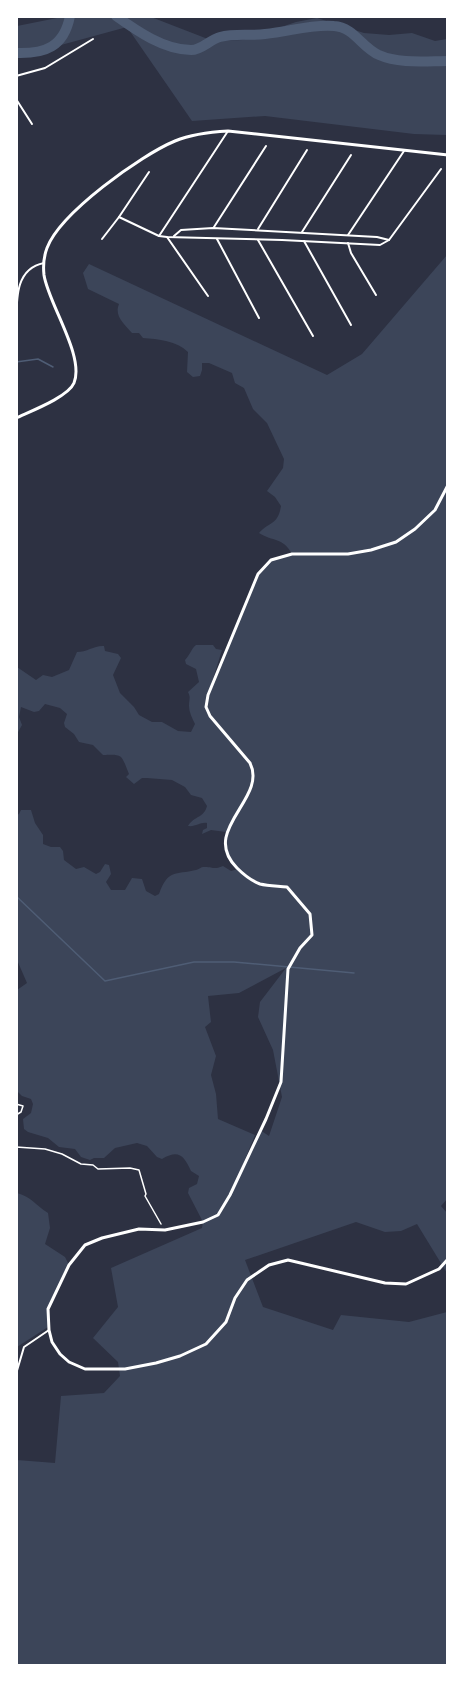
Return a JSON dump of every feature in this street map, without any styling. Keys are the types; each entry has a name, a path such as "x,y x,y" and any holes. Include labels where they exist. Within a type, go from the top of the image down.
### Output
{"street":[{"path":"16,76 45,69 93,39"},
{"path":"16,99 32,124"},
{"path":"159,236 228,131"},
{"path":"16,418 60,396 71,387 75,376 75,366 68,339 45,280 44,263 47,247 64,223 95,194 126,171 173,142 193,135 228,131 447,155"},
{"path":"213,228 266,146"},
{"path":"258,230 307,150"},
{"path":"348,235 404,151"},
{"path":"302,232 351,155"},
{"path":"118,217 159,236 167,237 258,239 380,246 389,240 441,169"},
{"path":"102,240 149,172"},
{"path":"174,236 181,230 213,228 348,235 389,240"},
{"path":"167,237 208,296"},
{"path":"217,238 259,318"},
{"path":"258,239 313,336"},
{"path":"304,241 351,325"},
{"path":"348,243 351,253 376,296"},
{"path":"16,330 22,278 31,267 44,263"},
{"path":"447,485 435,510 416,529 396,542 348,554 292,554 271,560 258,574 208,695 206,707 210,716 253,769 249,791 227,832 224,845 227,856 238,869 258,883 287,887 310,914 312,934 300,948 288,969 281,1082 266,1119 218,1215 204,1222 165,1230 139,1229 102,1238 85,1245 69,1265 48,1309 49,1330 52,1342 69,1362 85,1369 125,1369 180,1356 206,1344 226,1322 235,1298 246,1280 269,1265 288,1260 386,1283 406,1284 439,1269 447,1259"},
{"path":"16,1374 24,1347 49,1330"}],"path":[{"path":"16,1104 23,1106 21,1112 16,1115"},
{"path":"16,1147 45,1149 78,1163 93,1165 98,1169 139,1170 145,1196 165,1230"}],"shaded area":[{"path":"67,16 151,17 213,41 242,40 296,22 317,18 364,33 389,35 412,33 435,41 447,39 447,135 414,134 265,116 192,121 127,27 17,57 17,26"},
{"path":"447,255 448,1198 441,1206 447,1213 447,1273 417,1224 401,1231 385,1232 356,1222 245,1260 263,1307 333,1330 341,1315 409,1322 447,1312 447,1665 17,1665 17,1460 55,1463 61,1396 104,1393 120,1376 118,1362 93,1338 118,1307 111,1268 202,1228 203,1222 188,1193 189,1188 197,1184 199,1176 191,1171 186,1161 177,1154 162,1159 147,1146 137,1143 115,1148 104,1158 90,1160 81,1157 75,1149 59,1147 48,1138 24,1129 23,1119 31,1113 33,1104 31,1099 22,1096 17,1091 17,990 27,983 17,960 17,815 21,810 31,810 35,823 43,835 43,844 60,847 64,860 76,869 84,867 96,874 105,864 109,865 111,874 106,882 111,890 125,890 132,878 142,879 146,891 155,896 159,894 166,880 173,874 203,867 223,866 231,871 238,869 226,852 226,832 211,830 202,834 207,828 207,823 188,826 206,810 207,806 202,798 191,795 185,787 172,780 142,778 134,784 126,777 129,774 121,757 103,755 93,745 79,742 74,734 65,727 67,714 60,708 45,704 39,711 34,712 21,707 19,717 22,725 17,734 17,667 36,680 43,675 52,677 69,670 77,652 104,646 105,651 118,654 121,658 113,675 120,693 139,715 152,722 162,722 178,731 191,732 195,724 189,706 188,692 199,682 196,669 186,664 185,660 196,645 213,645 216,649 222,650 211,685 258,574 271,560 292,554 281,542 259,533 276,520 280,512 281,506 267,491 283,468 284,459 267,423 253,409 244,388 235,383 232,373 209,363 202,363 200,376 193,377 187,372 188,352 184,348 161,340 143,338 139,333 132,333 119,316 119,304 88,289 83,273 89,264 327,375 362,354","holes":["286,968 260,1002 258,1017 273,1050 282,1097 269,1136 260,1130 239,1174 255,1135 218,1119 216,1094 211,1075 216,1056 205,1027 211,1022 208,996 239,993"]},
{"path":"17,1193 30,1199 48,1213 50,1228 45,1244 65,1257 69,1265 48,1309 48,1327 17,1347"}],"waterway":[{"path":"16,53 44,50 58,42 67,27 70,16"},
{"path":"116,16 151,39 181,49 195,50 216,38 226,36 259,35 316,26 334,26 347,30 373,52 387,58 448,61"},
{"path":"16,362 38,359 53,367"},
{"path":"16,896 105,981 194,962 234,962 354,973"}]}
